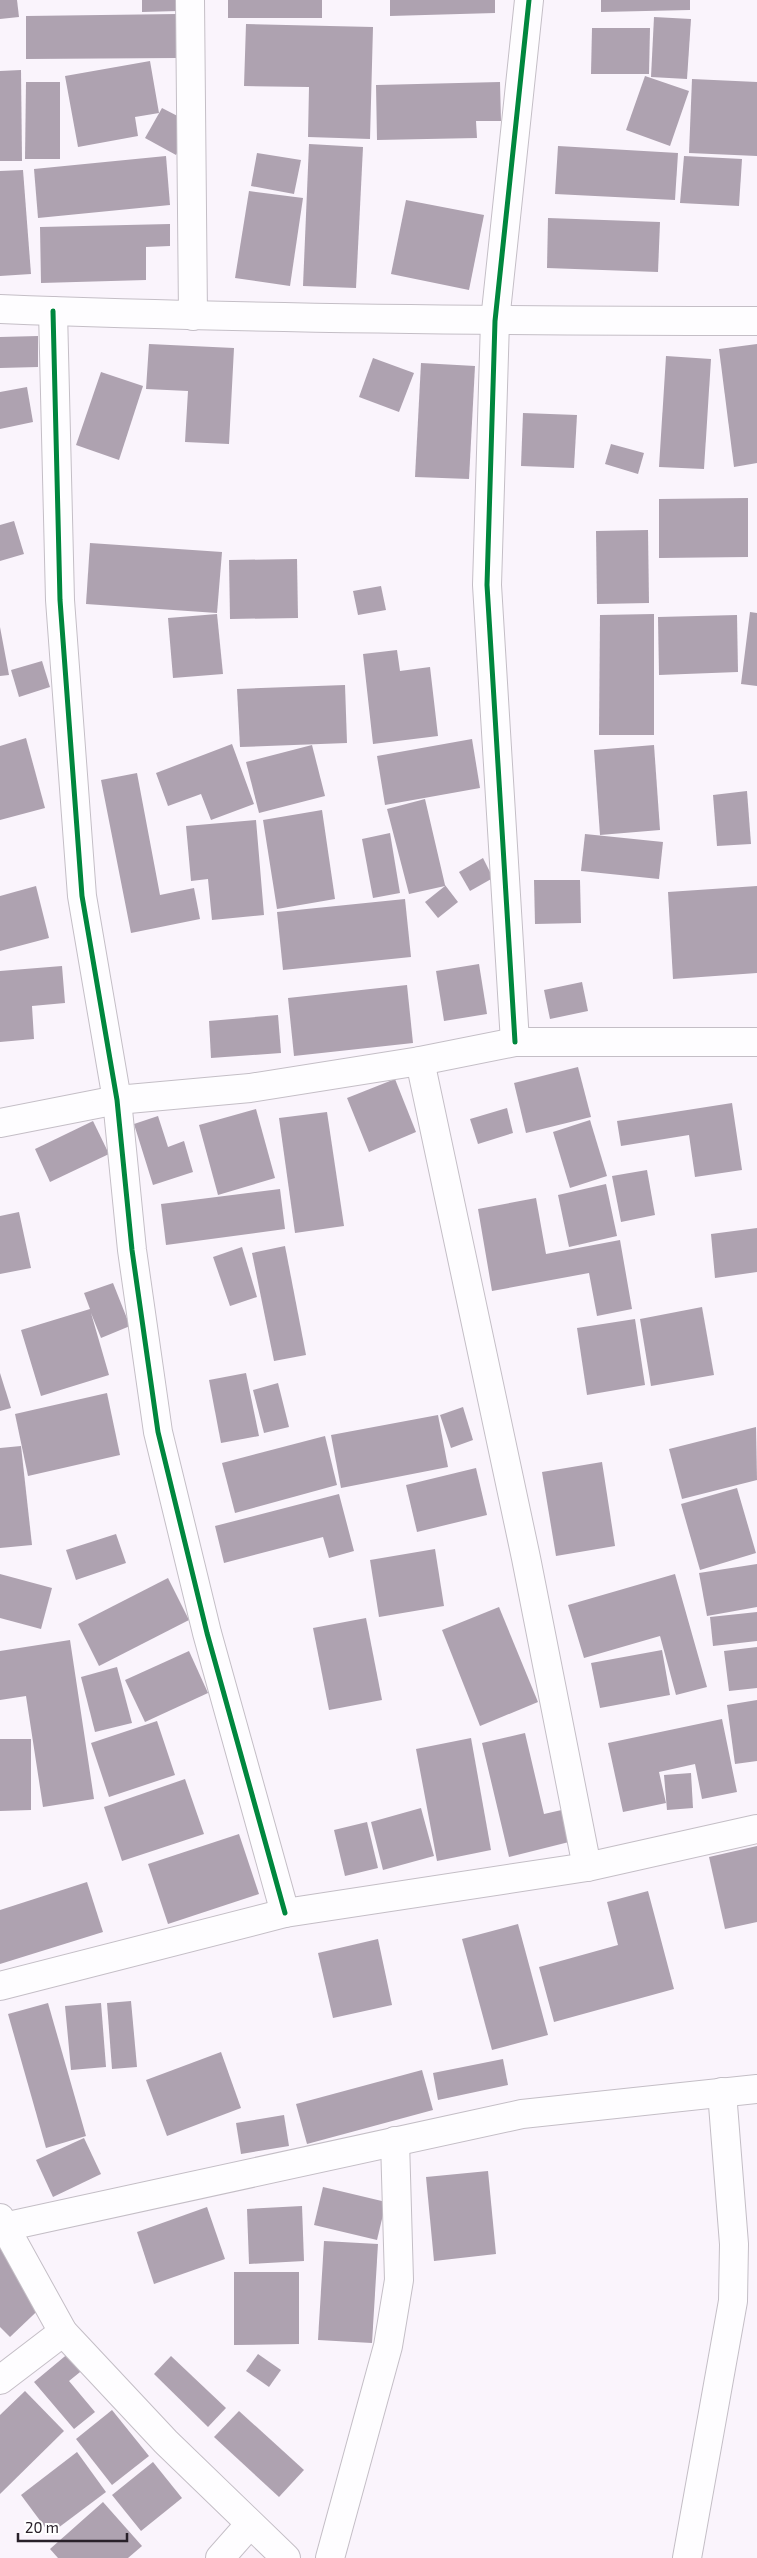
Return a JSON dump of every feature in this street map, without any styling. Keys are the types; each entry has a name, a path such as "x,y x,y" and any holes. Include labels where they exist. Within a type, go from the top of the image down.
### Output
{"street":[{"path":"190,0 194,316"},
{"path":"516,1042 487,585 494,321 529,0"},
{"path":"0,309 194,316 494,321 757,321"},
{"path":"53,311 60,600 82,896 117,1100 132,1250 158,1432 207,1633 285,1913"},
{"path":"0,1123 117,1100 250,1088 420,1061 516,1042 757,1043"},
{"path":"420,1061 526,1558 587,1867"},
{"path":"0,1986 285,1913 587,1867 757,1829"},
{"path":"286,2558 166,2442 63,2332 2,2222 522,2114 757,2089"},
{"path":"687,2558 733,2301 734,2244 722,2092"},
{"path":"330,2558 388,2346 399,2280 395,2140"},
{"path":"0,2380 63,2332"},
{"path":"220,2558 250,2524"}],"building":[{"path":"0,0 17,0 19,17 0,19"},
{"path":"142,0 178,0 178,11 142,12"},
{"path":"228,0 322,0 322,18 228,18"},
{"path":"390,0 495,0 495,13 390,16"},
{"path":"601,0 690,0 690,10 601,12"},
{"path":"177,14 178,58 26,59 26,16"},
{"path":"654,17 691,19 687,79 651,77"},
{"path":"246,24 373,27 370,139 308,137 309,87 244,86"},
{"path":"592,28 650,28 649,74 591,74"},
{"path":"150,61 159,113 135,117 138,136 78,147 65,76"},
{"path":"21,70 22,161 0,161 0,71"},
{"path":"645,76 689,91 670,146 626,130"},
{"path":"692,79 757,82 757,156 689,153"},
{"path":"26,82 60,82 60,159 25,159"},
{"path":"500,82 501,121 476,121 477,138 377,140 376,85"},
{"path":"162,108 193,124 176,155 145,138"},
{"path":"309,144 363,147 356,288 303,286"},
{"path":"558,146 678,153 675,200 555,194"},
{"path":"257,153 301,160 294,194 251,186"},
{"path":"166,156 170,205 38,218 34,169"},
{"path":"684,156 742,159 739,206 680,203"},
{"path":"23,170 31,274 0,276 0,171"},
{"path":"249,191 303,198 290,286 235,278"},
{"path":"406,200 484,215 469,290 391,274"},
{"path":"548,218 660,222 658,272 547,268"},
{"path":"170,224 170,246 146,247 146,280 41,283 40,227"},
{"path":"38,336 38,367 0,368 0,337"},
{"path":"149,344 234,348 229,444 185,442 188,391 146,389"},
{"path":"757,344 757,463 734,467 719,349"},
{"path":"666,356 711,359 704,469 659,467"},
{"path":"373,358 414,373 399,412 359,397"},
{"path":"421,363 475,366 469,479 415,477"},
{"path":"101,372 143,386 119,460 76,445"},
{"path":"27,387 33,422 0,429 0,392"},
{"path":"523,413 577,415 574,468 521,466"},
{"path":"611,444 644,453 638,474 605,464"},
{"path":"748,498 748,557 659,558 659,499"},
{"path":"14,521 24,554 0,561 0,525"},
{"path":"648,530 649,603 597,604 596,531"},
{"path":"90,543 222,552 217,613 86,604"},
{"path":"297,559 298,618 230,619 229,560"},
{"path":"381,586 386,610 358,615 353,591"},
{"path":"750,612 757,613 757,686 741,684"},
{"path":"217,614 223,674 173,678 168,618"},
{"path":"654,614 654,735 599,735 600,615"},
{"path":"737,615 738,672 659,675 658,617"},
{"path":"0,627 9,675 0,676"},
{"path":"397,650 400,671 430,667 438,736 373,744 363,654"},
{"path":"42,661 50,687 19,697 11,670"},
{"path":"345,685 347,743 240,747 237,689"},
{"path":"26,738 45,808 0,820 0,746"},
{"path":"472,739 480,788 385,805 377,756"},
{"path":"232,744 254,804 211,820 201,794 168,806 156,773"},
{"path":"312,745 325,796 259,813 246,762"},
{"path":"654,745 660,830 600,835 594,750"},
{"path":"137,773 160,895 194,888 200,919 131,933 101,780"},
{"path":"747,791 751,844 717,846 713,795"},
{"path":"425,799 445,885 458,902 438,918 425,902 445,886 409,894 387,809"},
{"path":"322,810 335,899 277,909 263,820"},
{"path":"256,820 264,915 212,920 208,879 191,881 186,826"},
{"path":"390,833 400,893 373,898 362,839"},
{"path":"585,834 663,842 659,879 581,871"},
{"path":"483,858 493,878 470,891 459,872"},
{"path":"534,880 580,880 581,923 535,924"},
{"path":"36,886 49,938 0,951 0,896"},
{"path":"757,886 757,973 673,979 668,892"},
{"path":"405,899 411,957 283,970 277,912"},
{"path":"479,964 487,1014 444,1021 436,971"},
{"path":"62,966 65,1003 32,1006 34,1039 0,1042 0,971"},
{"path":"582,982 588,1011 550,1019 544,990"},
{"path":"407,985 413,1043 294,1056 288,998"},
{"path":"278,1015 281,1053 211,1058 209,1021"},
{"path":"578,1067 591,1117 526,1133 514,1083"},
{"path":"395,1079 416,1132 369,1152 347,1098"},
{"path":"732,1103 742,1170 695,1177 689,1135 621,1146 617,1121"},
{"path":"507,1108 513,1133 478,1144 470,1119"},
{"path":"256,1109 275,1178 218,1195 199,1125"},
{"path":"327,1112 344,1226 295,1233 279,1118"},
{"path":"158,1116 168,1147 184,1141 193,1172 153,1185 134,1124"},
{"path":"590,1120 607,1176 570,1188 553,1132"},
{"path":"93,1121 109,1154 50,1182 35,1149"},
{"path":"647,1170 655,1215 621,1222 612,1176"},
{"path":"606,1184 617,1236 569,1247 558,1195"},
{"path":"280,1189 285,1229 166,1245 161,1204"},
{"path":"536,1198 546,1254 620,1240 632,1309 597,1316 589,1273 492,1291 478,1209"},
{"path":"19,1212 31,1268 0,1274 0,1216"},
{"path":"757,1228 757,1272 715,1278 711,1234"},
{"path":"285,1246 306,1355 274,1361 252,1253"},
{"path":"242,1247 257,1297 230,1306 213,1257"},
{"path":"113,1283 130,1326 101,1338 91,1313 109,1375 41,1396 21,1330 90,1309 84,1293"},
{"path":"702,1307 714,1375 651,1386 640,1319"},
{"path":"635,1319 645,1385 587,1395 577,1328"},
{"path":"0,1373 11,1408 0,1411"},
{"path":"246,1373 259,1436 221,1443 209,1380"},
{"path":"278,1383 289,1427 264,1433 253,1390"},
{"path":"107,1393 120,1455 28,1476 15,1414"},
{"path":"463,1407 473,1440 451,1448 440,1415"},
{"path":"438,1415 448,1467 341,1488 331,1435"},
{"path":"756,1427 757,1480 682,1499 669,1449"},
{"path":"325,1436 337,1485 235,1513 222,1463"},
{"path":"21,1446 32,1545 0,1548 0,1448"},
{"path":"602,1462 615,1546 556,1556 542,1472"},
{"path":"476,1468 487,1515 417,1532 406,1485"},
{"path":"737,1488 756,1553 700,1570 681,1504"},
{"path":"339,1494 354,1551 329,1558 323,1537 224,1563 215,1526"},
{"path":"116,1534 126,1563 76,1580 66,1550"},
{"path":"435,1549 444,1606 379,1617 370,1560"},
{"path":"757,1564 757,1607 707,1616 699,1573"},
{"path":"0,1574 52,1588 41,1629 0,1618"},
{"path":"675,1574 707,1687 676,1695 660,1636 584,1658 568,1605"},
{"path":"168,1578 189,1620 99,1666 78,1624"},
{"path":"499,1607 538,1702 480,1726 442,1630"},
{"path":"757,1612 757,1641 713,1646 710,1617"},
{"path":"366,1618 382,1700 329,1710 313,1628"},
{"path":"70,1640 94,1799 43,1807 26,1696 0,1700 0,1651"},
{"path":"757,1647 757,1688 729,1691 724,1651"},
{"path":"662,1650 670,1695 600,1708 591,1663"},
{"path":"189,1651 208,1693 145,1722 125,1680"},
{"path":"117,1667 132,1723 95,1732 81,1677"},
{"path":"757,1700 757,1761 735,1764 727,1705"},
{"path":"722,1719 737,1792 702,1799 695,1764 659,1772 666,1803 623,1812 608,1743"},
{"path":"157,1721 175,1775 109,1797 91,1743"},
{"path":"525,1733 544,1814 566,1809 573,1841 509,1857 482,1743"},
{"path":"471,1738 491,1850 437,1861 416,1749"},
{"path":"0,1739 31,1739 31,1810 0,1811"},
{"path":"691,1773 693,1808 667,1810 664,1775"},
{"path":"185,1779 204,1834 122,1861 104,1807"},
{"path":"421,1808 434,1856 383,1870 371,1822"},
{"path":"367,1822 378,1868 345,1876 334,1830"},
{"path":"239,1834 259,1894 168,1924 148,1864"},
{"path":"757,1846 757,1922 725,1929 709,1857"},
{"path":"87,1882 103,1932 0,1964 0,1910"},
{"path":"648,1891 674,1989 554,2022 539,1967 618,1945 607,1902"},
{"path":"518,1924 548,2035 492,2050 462,1939"},
{"path":"378,1939 392,2005 333,2018 318,1953"},
{"path":"131,2001 137,2067 112,2069 107,2003"},
{"path":"48,2003 86,2136 46,2148 8,2014"},
{"path":"101,2003 106,2067 71,2070 65,2006"},
{"path":"221,2052 241,2108 167,2136 146,2080"},
{"path":"503,2059 508,2085 438,2100 433,2073"},
{"path":"422,2070 433,2110 307,2144 296,2104"},
{"path":"284,2115 289,2146 241,2154 236,2123"},
{"path":"84,2138 101,2174 53,2197 36,2160"},
{"path":"488,2171 496,2254 434,2261 426,2177"},
{"path":"323,2187 386,2202 377,2240 314,2225"},
{"path":"302,2206 304,2261 249,2264 247,2209"},
{"path":"207,2207 225,2259 154,2284 137,2232"},
{"path":"324,2241 378,2244 372,2343 318,2340"},
{"path":"0,2243 52,2297 10,2337 0,2327"},
{"path":"234,2272 299,2272 299,2344 234,2345"},
{"path":"76,2347 90,2364 69,2381 95,2412 74,2429 34,2382"},
{"path":"258,2354 281,2370 269,2387 246,2371"},
{"path":"171,2356 226,2408 208,2427 154,2374"},
{"path":"25,2391 64,2431 0,2494 0,2415"},
{"path":"112,2410 149,2456 112,2485 76,2439"},
{"path":"239,2411 304,2470 279,2497 214,2437"},
{"path":"77,2452 106,2492 50,2534 21,2495"},
{"path":"153,2462 182,2498 141,2531 112,2495"},
{"path":"103,2502 142,2546 128,2558 58,2558 50,2549"}],"cycle path":[{"path":"515,1042 487,585 495,321 529,0"},
{"path":"53,311 60,600 82,896 117,1100 132,1250 158,1432 207,1633 285,1913"}]}
